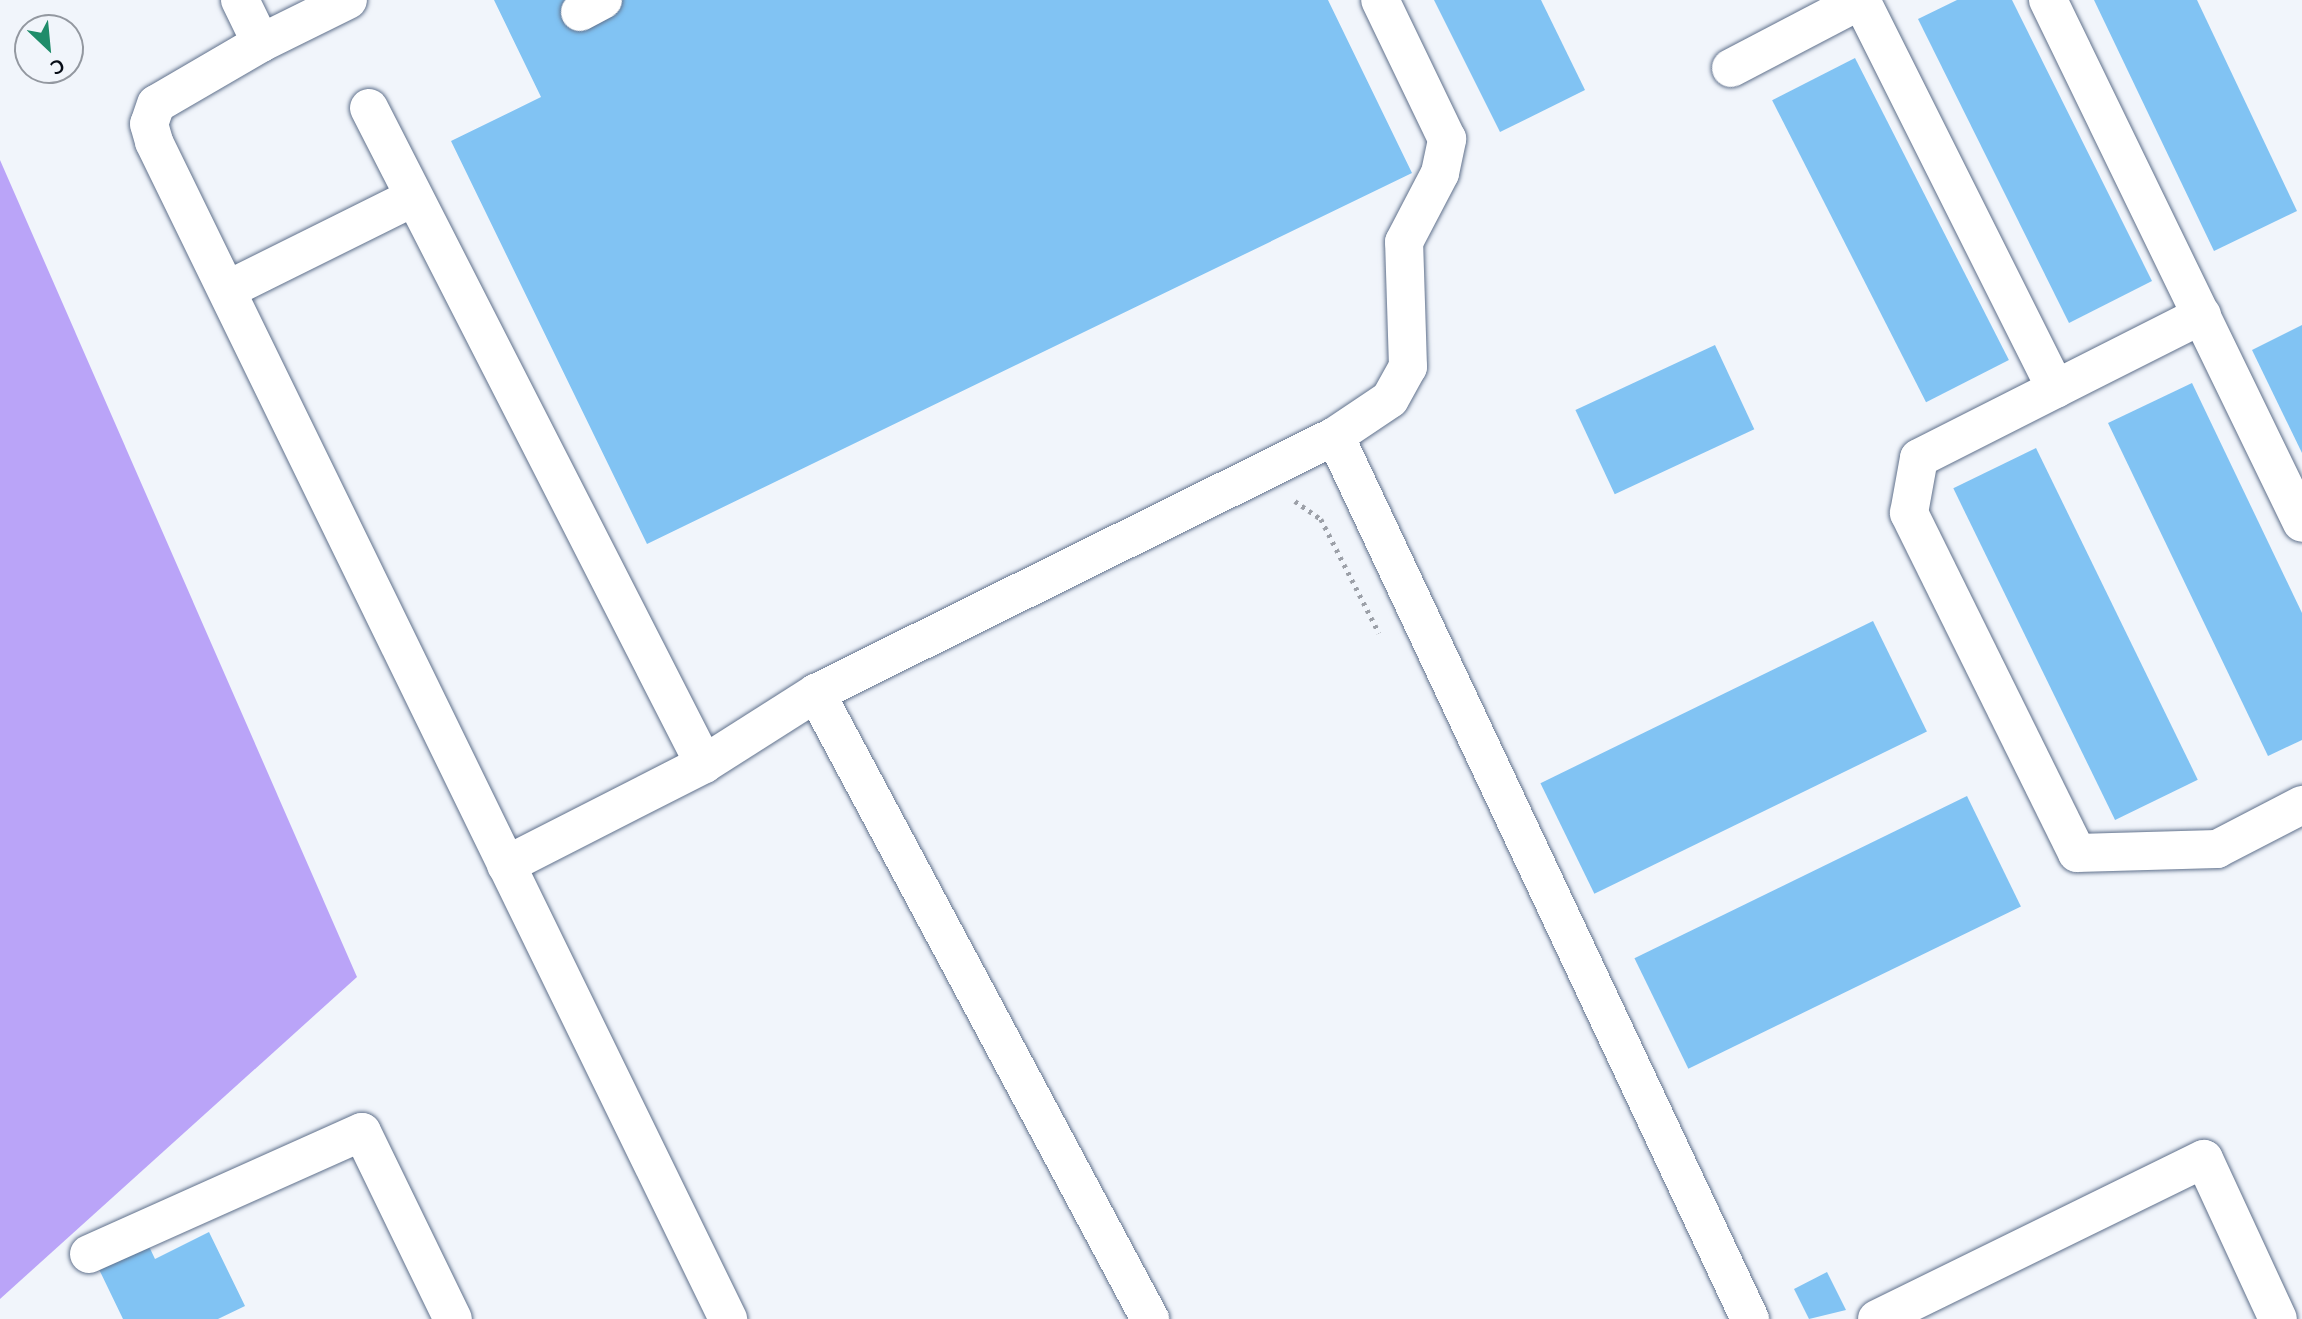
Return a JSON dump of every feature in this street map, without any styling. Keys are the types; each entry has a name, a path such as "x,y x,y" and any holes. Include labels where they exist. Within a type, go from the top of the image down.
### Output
{"lane":[{"path":"240,0 261,43"},
{"path":"348,0 172,90 156,104 149,124 728,1319"},
{"path":"506,865 704,764 816,693 1335,436 1390,399 1408,368 1404,242 1440,173 1447,139 1380,0"},
{"path":"1731,68 1861,0 2056,389"},
{"path":"2048,0 2302,523"},
{"path":"369,108 412,198 704,764"},
{"path":"229,289 412,198"},
{"path":"2202,315 1919,458 1909,513 2077,853 2217,849 2302,805"},
{"path":"1335,436 1750,1319"},
{"path":"816,693 1150,1319"},
{"path":"89,1254 362,1132 453,1319"},
{"path":"1877,1319 2204,1159 2278,1319"}],"path":[{"path":"1282,492 1321,519 1385,643"}],"shaded area":[{"path":"0,160 357,977 0,1299"}],"building":[{"path":"494,0 1328,0 1412,173 647,544 451,141 541,97"},
{"path":"1434,0 1541,0 1585,90 1500,132"},
{"path":"1957,0 2012,0 2152,281 2069,323 1918,19"},
{"path":"2094,0 2197,0 2297,211 2214,251"},
{"path":"1855,58 2009,360 1926,402 1772,100"},
{"path":"2302,325 2302,453 2252,350"},
{"path":"1715,345 1754,429 1615,494 1575,410"},
{"path":"2192,383 2302,613 2302,740 2268,756 2108,423"},
{"path":"2036,448 2198,780 2115,820 1953,488"},
{"path":"1873,621 1927,732 1594,894 1540,783"},
{"path":"1967,796 2021,907 1688,1069 1634,958"},
{"path":"209,1232 245,1306 218,1319 123,1319 95,1261 145,1238 155,1259"},
{"path":"1827,1272 1846,1310 1809,1319 1794,1289"}]}
